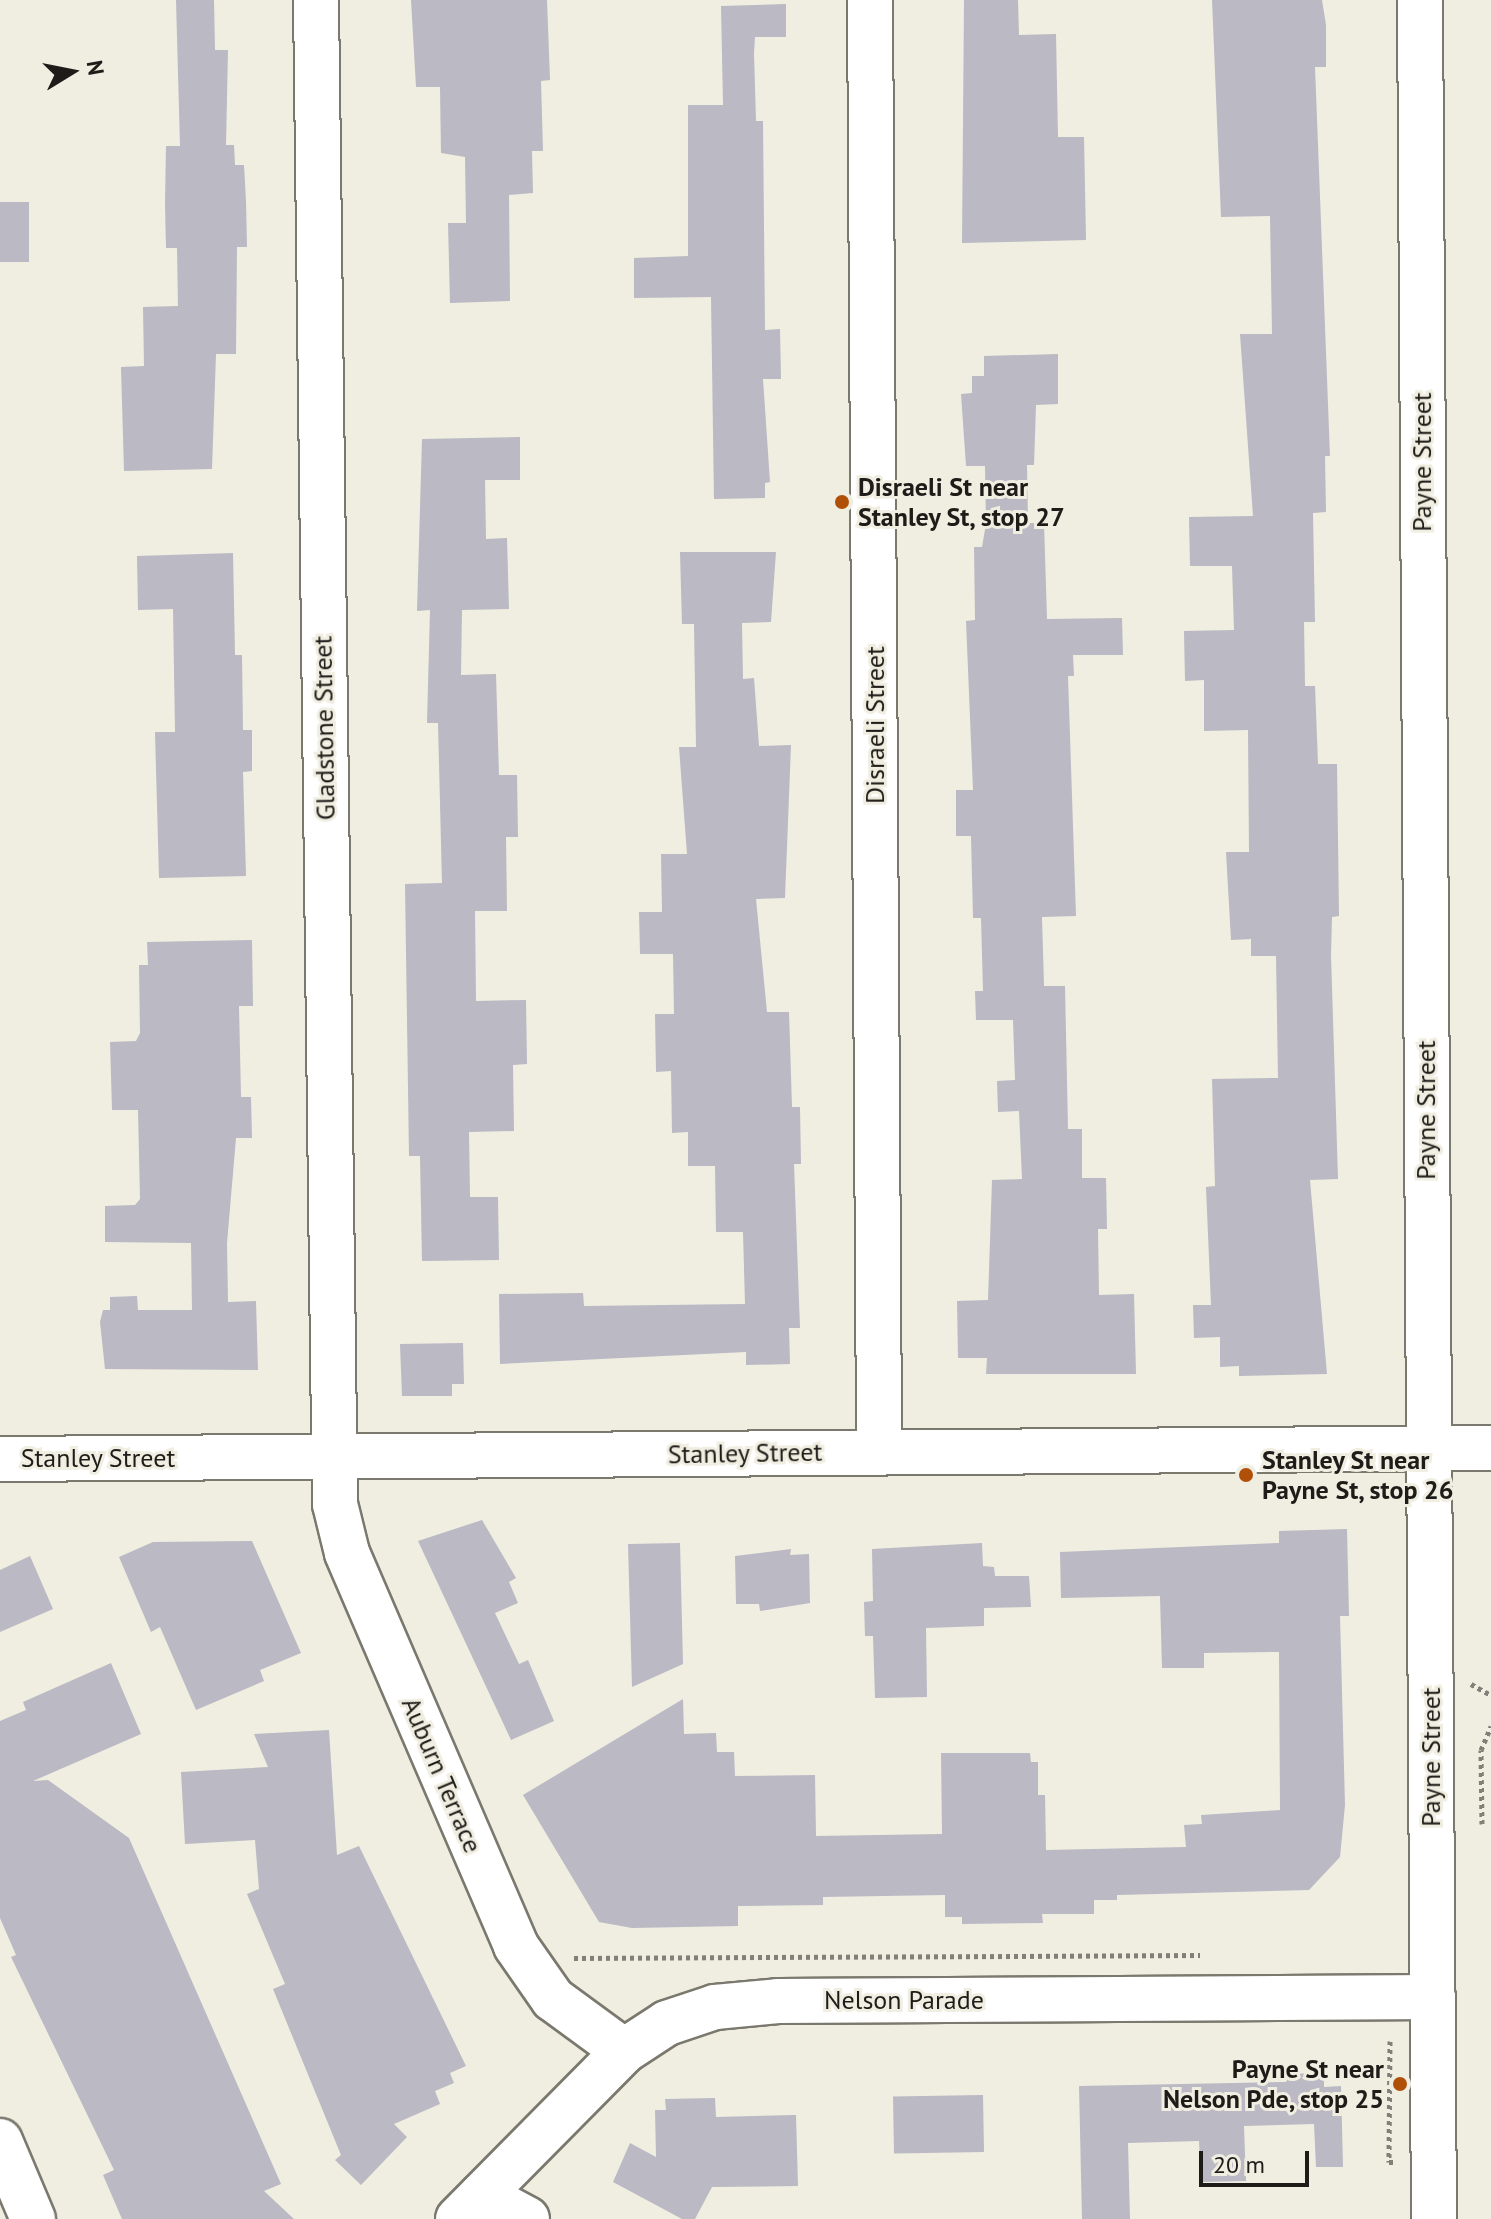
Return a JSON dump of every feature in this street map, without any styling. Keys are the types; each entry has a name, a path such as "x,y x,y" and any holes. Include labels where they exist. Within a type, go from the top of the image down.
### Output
{"street":[{"name":"Gladstone Street","path":"316,0 332,1456"},
{"name":"Disraeli Street","path":"870,0 879,1451"},
{"name":"Payne Street","path":"1420,0 1434,2219"},
{"name":"Stanley Street","path":"0,1459 1491,1448"},
{"name":"Auburn Terrace","path":"332,1456 335,1504 347,1553 516,1946 553,1999 624,2051"},
{"name":"Nelson Parade","path":"470,2207 624,2051 680,2017 752,2002 1433,1997"},
{"path":"0,2141 33,2219"},
{"path":"470,2207 527,2219"}],"path":[{"path":"1482,1824 1481,1750 1491,1726"},
{"path":"568,1957 1210,1955"}],"building":[{"path":"176,0 214,0 215,50 228,50 226,145 234,145 235,165 244,165 246,201 247,247 237,247 236,354 216,354 212,469 124,471 121,367 144,366 143,307 178,306 177,248 166,248 165,203 166,146 180,146"},
{"path":"411,0 547,0 550,80 541,81 543,151 532,151 533,193 509,195 510,301 450,303 448,223 466,223 465,157 441,153 440,87 416,87"},
{"path":"964,0 1018,0 1019,35 1056,34 1058,137 1084,137 1086,240 962,243"},
{"path":"1212,0 1322,0 1326,25 1326,67 1315,67 1330,456 1325,456 1326,512 1313,513 1315,622 1304,622 1305,686 1315,686 1318,764 1337,764 1339,916 1332,917 1331,955 1338,1179 1310,1180 1327,1374 1239,1376 1239,1366 1220,1367 1220,1337 1194,1338 1193,1305 1211,1305 1206,1187 1215,1186 1212,1079 1278,1078 1276,956 1251,956 1251,939 1231,940 1226,852 1249,852 1248,730 1204,731 1204,680 1185,681 1184,631 1234,630 1232,566 1190,566 1189,517 1253,516 1240,334 1272,334 1270,216 1221,217"},
{"path":"786,4 786,37 755,37 754,53 756,121 763,121 765,330 780,329 781,379 763,379 770,482 765,483 765,498 714,499 711,297 634,298 634,258 688,256 688,105 723,105 721,6"},
{"path":"0,202 29,202 29,262 0,262"},
{"path":"1058,354 1058,404 1036,405 1034,465 1027,465 1028,523 1044,523 1047,619 1122,618 1123,655 1073,655 1074,676 1068,676 1076,916 1042,917 1044,986 1065,986 1068,1129 1082,1129 1082,1178 1106,1178 1107,1229 1098,1229 1099,1295 1134,1294 1136,1374 986,1374 987,1358 958,1358 957,1301 988,1300 992,1180 1022,1179 1019,1111 998,1112 997,1081 1015,1080 1013,1020 976,1020 975,991 983,991 981,918 973,918 971,836 956,836 956,790 973,790 966,621 975,620 974,547 982,547 986,524 985,466 966,466 961,394 972,393 972,376 984,376 984,356"},
{"path":"520,437 520,480 485,480 486,539 507,538 509,609 462,610 461,675 496,674 499,775 517,775 518,837 506,837 507,911 475,911 476,1001 526,1000 527,1064 513,1065 514,1131 469,1132 470,1197 498,1197 499,1260 422,1261 420,1156 409,1156 405,884 442,883 438,723 427,723 430,610 417,611 422,439"},
{"path":"680,552 776,552 771,622 742,623 743,679 754,678 759,746 791,745 785,898 756,899 767,1012 789,1012 792,1107 800,1107 801,1164 794,1164 800,1328 789,1328 790,1364 746,1365 746,1352 500,1364 499,1294 583,1293 584,1306 745,1304 743,1232 716,1232 715,1166 688,1166 688,1132 672,1133 671,1071 656,1072 655,1014 674,1014 673,954 640,954 639,912 662,912 661,854 687,854 679,747 696,747 694,624 682,624"},
{"path":"233,553 235,655 242,655 243,730 252,730 252,771 243,772 246,876 159,878 155,732 175,732 173,609 138,610 137,556"},
{"path":"252,940 253,1006 239,1006 241,1097 251,1097 252,1138 236,1138 227,1243 228,1302 256,1301 258,1370 105,1369 100,1322 103,1310 110,1310 110,1297 137,1296 138,1310 192,1310 191,1243 105,1242 105,1206 135,1205 140,1199 138,1110 112,1110 110,1042 136,1041 140,1033 139,965 148,965 147,942"},
{"path":"463,1343 464,1384 452,1384 452,1396 402,1396 400,1344"},
{"path":"482,1520 516,1578 509,1582 518,1603 495,1613 519,1664 528,1660 554,1721 511,1740 418,1541"},
{"path":"1347,1529 1349,1616 1340,1616 1345,1805 1340,1857 1309,1890 1117,1895 1117,1900 1094,1900 1094,1914 1042,1914 1043,1923 962,1924 962,1917 945,1917 945,1895 823,1897 823,1905 738,1906 738,1926 632,1928 599,1922 523,1795 683,1699 684,1734 716,1733 717,1752 734,1752 735,1776 815,1775 816,1836 942,1834 941,1753 1030,1753 1031,1762 1038,1762 1038,1795 1045,1795 1046,1850 1186,1847 1184,1825 1202,1824 1201,1815 1280,1810 1279,1652 1204,1653 1204,1668 1162,1668 1160,1596 1061,1598 1060,1552 1279,1543 1279,1531"},
{"path":"252,1541 301,1653 260,1670 264,1681 196,1710 160,1627 151,1632 119,1557 153,1542"},
{"path":"680,1543 683,1664 632,1687 628,1544"},
{"path":"982,1543 983,1566 994,1567 995,1576 1029,1576 1031,1607 984,1608 984,1626 926,1628 927,1697 875,1698 873,1636 865,1636 864,1602 873,1601 872,1549"},
{"path":"791,1549 790,1555 809,1554 810,1603 760,1611 759,1604 736,1604 735,1556"},
{"path":"30,1556 53,1609 0,1632 0,1570"},
{"path":"111,1663 141,1734 33,1781 48,1780 129,1838 281,2184 264,2191 294,2219 122,2219 103,2175 114,2170 11,1957 16,1955 0,1918 0,1721 26,1710 23,1702"},
{"path":"329,1730 337,1855 359,1846 466,2066 450,2073 454,2083 435,2091 440,2104 394,2124 407,2137 361,2185 335,2160 341,2155 273,1989 285,1984 247,1894 259,1889 255,1840 185,1844 181,1772 268,1767 254,1734"},
{"path":"1324,2073 1324,2087 1341,2086 1343,2167 1316,2167 1314,2124 1244,2126 1246,2181 1201,2182 1199,2141 1128,2143 1130,2219 1082,2219 1079,2086 1286,2082 1286,2074"},
{"path":"983,2095 984,2152 894,2154 893,2097"},
{"path":"715,2098 716,2117 796,2115 798,2186 712,2187 695,2219 682,2219 613,2182 630,2143 656,2157 655,2110 666,2110 665,2099"}],"place":[{"name":"Disraeli St near Stanley St, stop 27","path":"842,502"},
{"name":"Stanley St near Payne St, stop 26","path":"1246,1475"},
{"name":"Payne St near Nelson Pde, stop 25","path":"1400,2084"}]}
